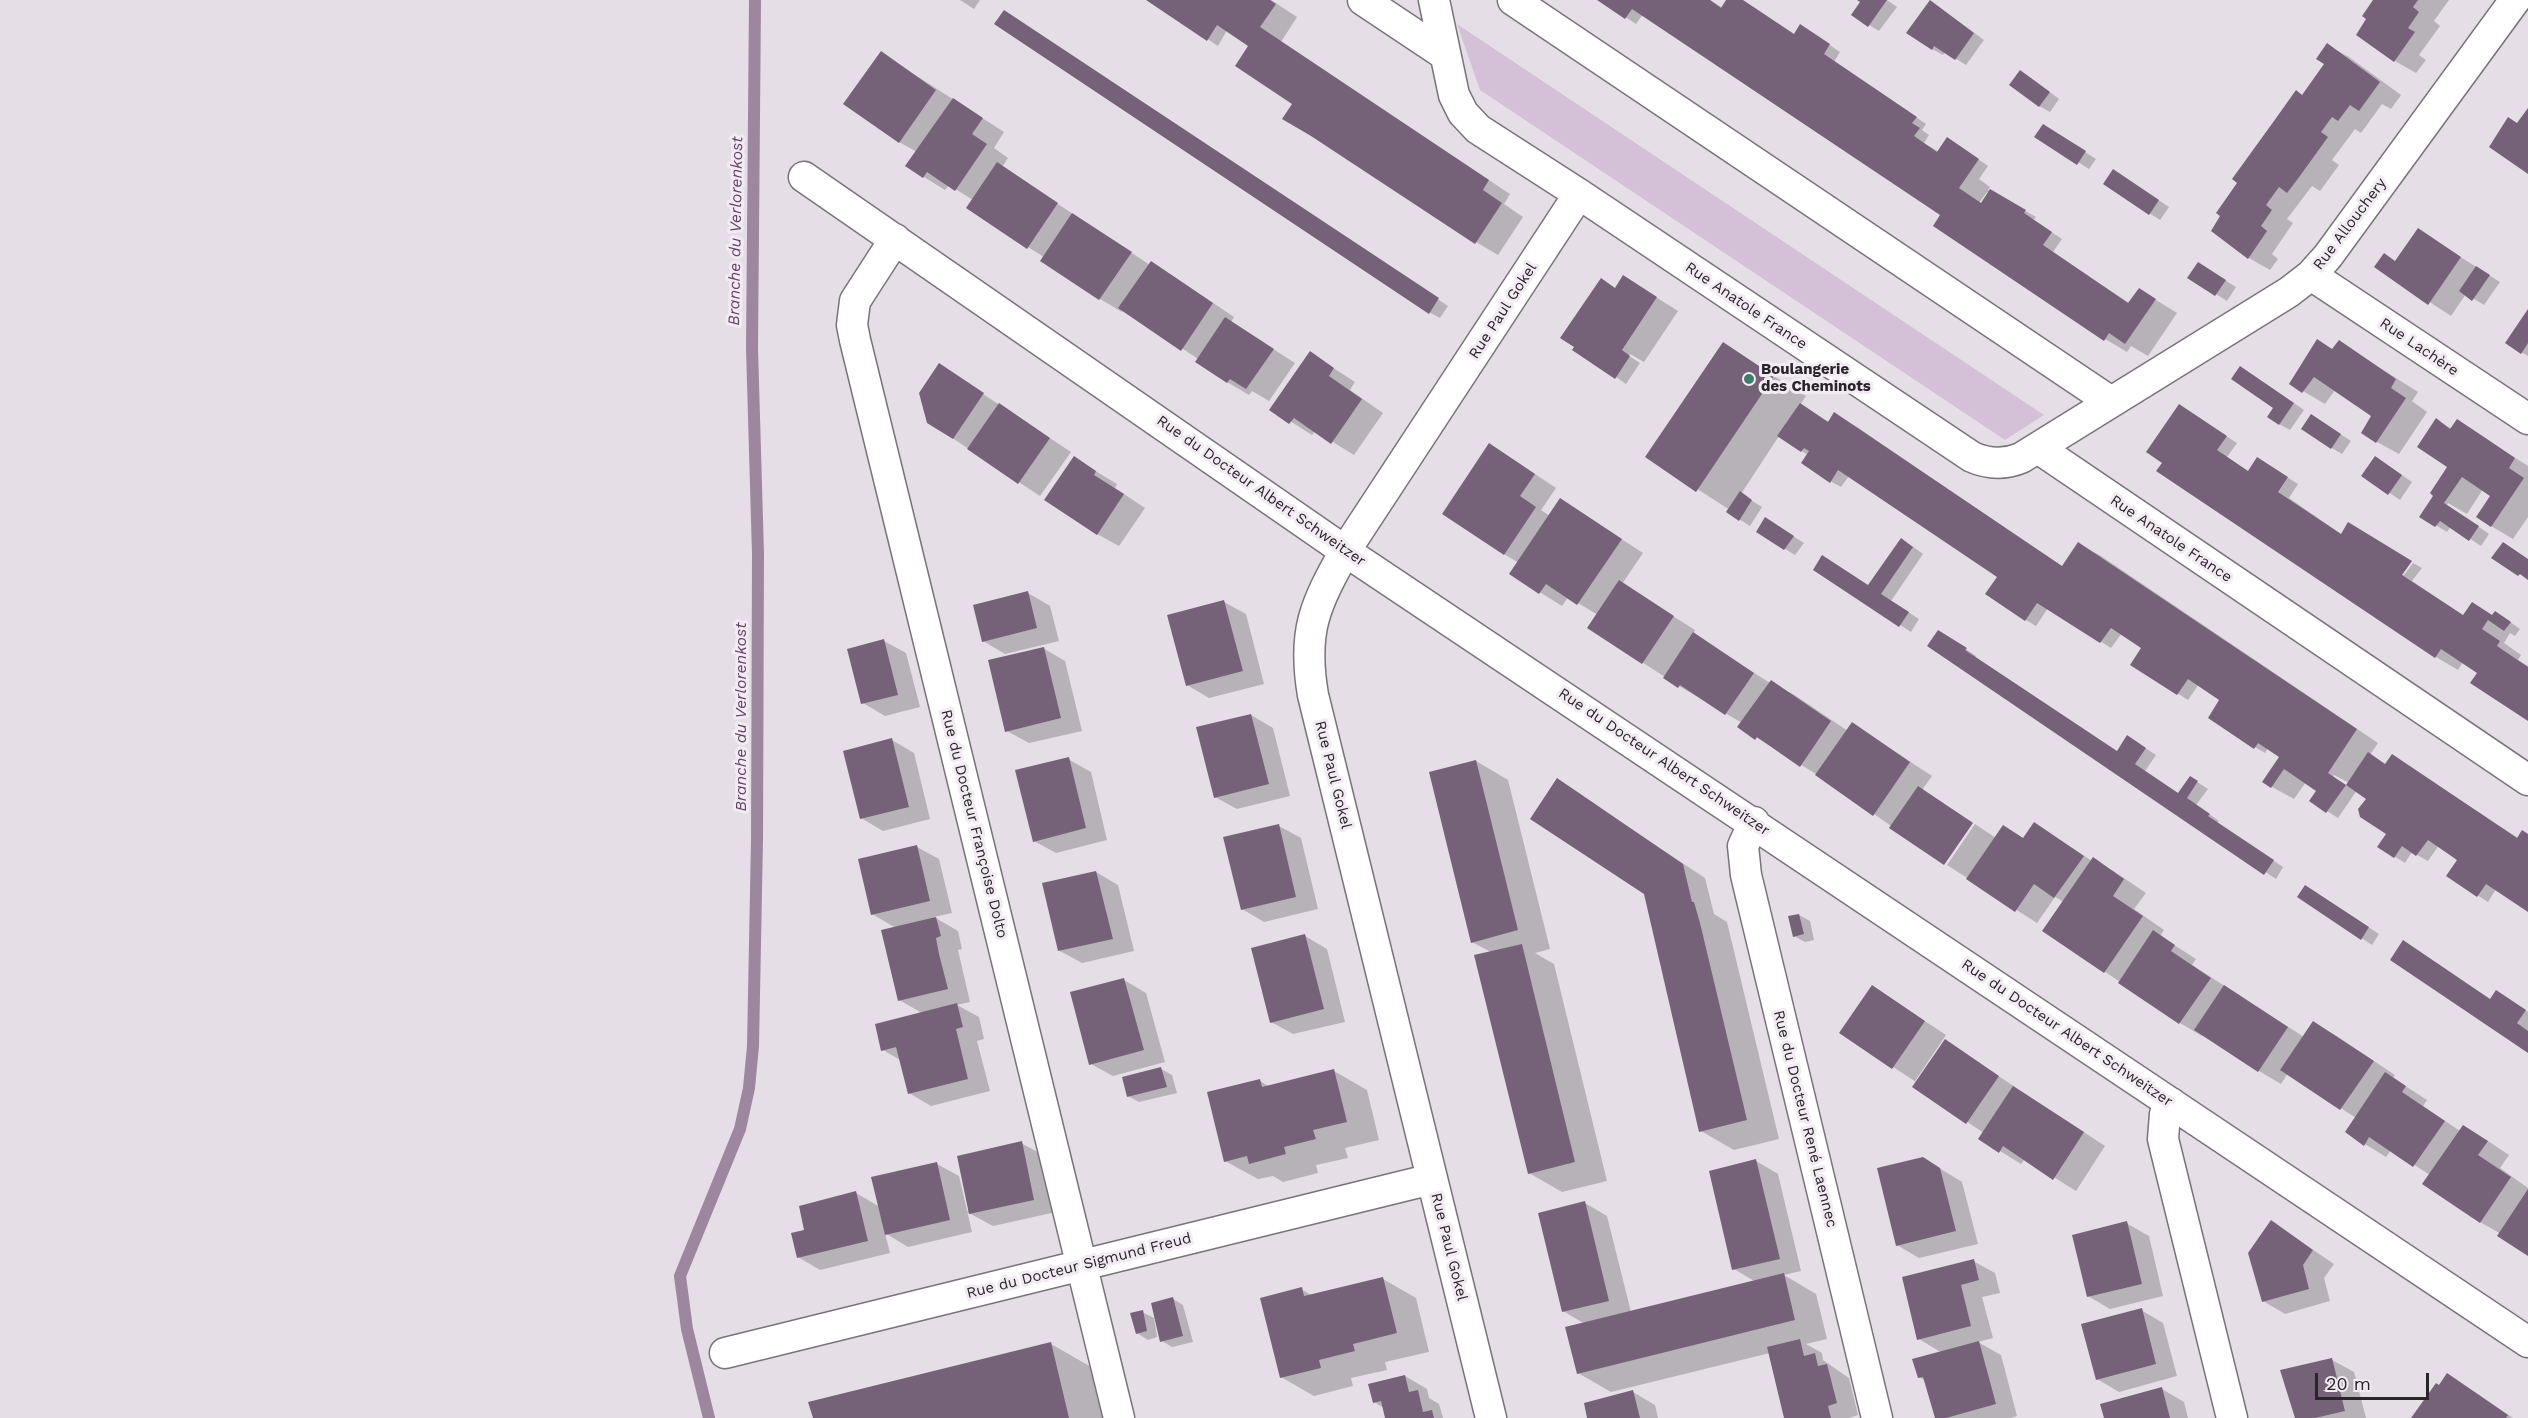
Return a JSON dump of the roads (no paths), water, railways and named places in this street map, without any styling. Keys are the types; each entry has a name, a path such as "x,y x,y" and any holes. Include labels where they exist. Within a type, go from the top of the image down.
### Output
{"street":[{"path":"1363,0 1444,54"},
{"name":"Rue Anatole France","path":"1434,0 1457,105 1469,121 1972,457 1993,463 2013,462 2038,448 2528,780"},
{"path":"1513,0 2111,402"},
{"name":"Rue Allouchery","path":"2038,448 2289,292 2311,275 2328,256 2515,0"},
{"name":"Rue du Docteur Albert Schweitzer","path":"804,177 1345,551 1754,822 2528,1342"},
{"name":"Rue Paul Gokel","path":"1491,1418 1310,677 1308,637 1312,617 1327,582 1345,551 1579,194"},
{"name":"Rue du Docteur Françoise Dolto","path":"895,239 855,302 852,325 1119,1418"},
{"name":"Rue Lachère","path":"2311,275 2528,419"},
{"name":"Rue du Docteur René Laennec","path":"1754,822 1743,846 1746,875 1877,1418"},
{"path":"2171,1103 2165,1114 2163,1139 2232,1418"},
{"name":"Rue du Docteur Sigmund Freud","path":"725,1353 1432,1179"}],"waterway":[{"name":"Branche du Verlorenkost","path":"709,1418 687,1329 680,1276 740,1129 749,1088 753,1046 757,840 758,554 752,348 755,0"}],"place":[{"name":"Boulangerie des Cheminots","path":"1749,379"}]}
